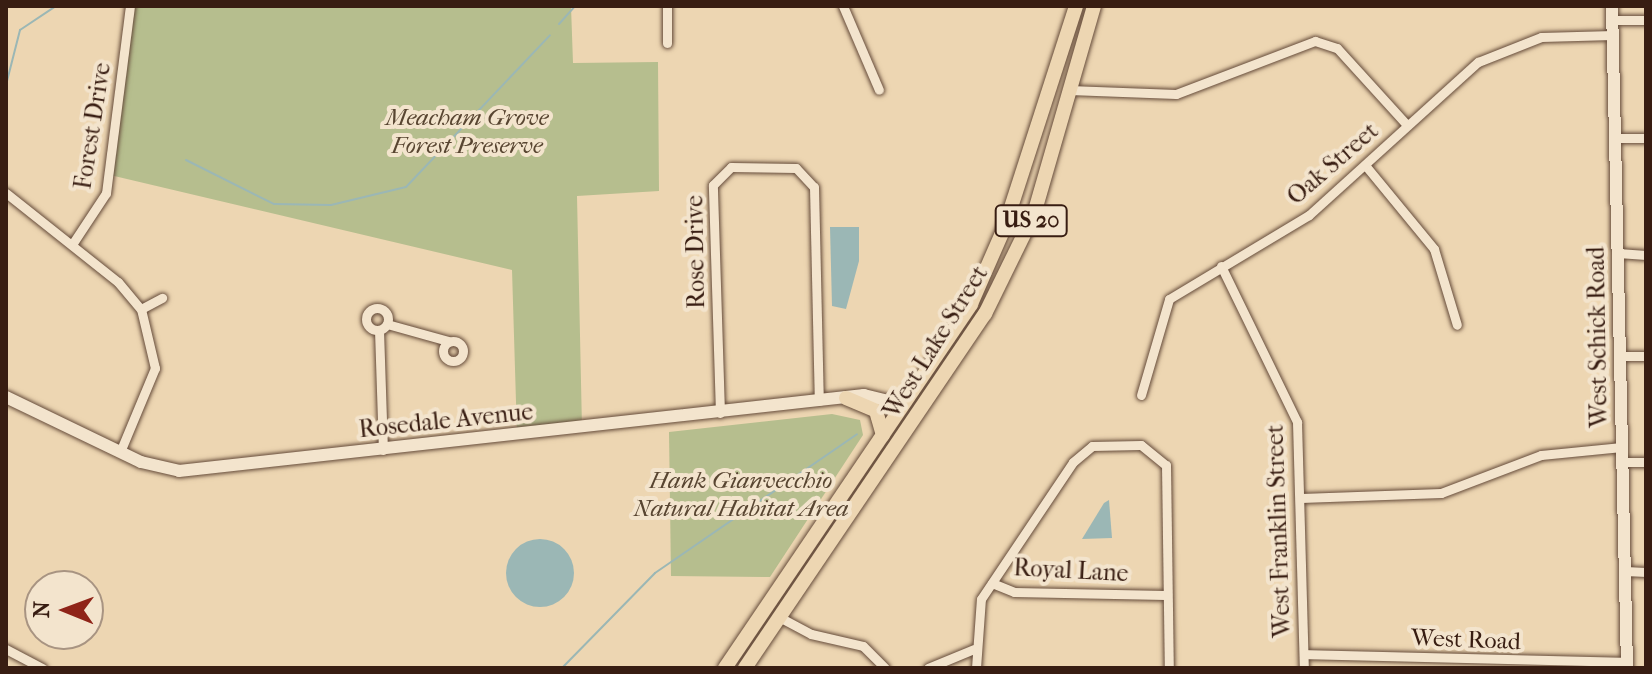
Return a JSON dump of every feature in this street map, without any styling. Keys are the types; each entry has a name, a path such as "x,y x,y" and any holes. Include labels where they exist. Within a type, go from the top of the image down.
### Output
{"main road":[{"name":"West Lake Street","path":"725,668 904,405 990,266 1076,6"},
{"name":"West Lake Street","path":"745,668 985,314 1034,214 1094,6"},
{"path":"846,398 876,411 883,435"},
{"path":"904,405 918,414"}],"street":[{"name":"Forest Drive","path":"73,243 106,193 130,6"},
{"path":"667,6 667,43"},
{"path":"843,6 879,90"},
{"name":"West Schick Road","path":"1612,6 1627,665"},
{"path":"1612,20 1646,20"},
{"name":"Oak Street","path":"1141,395 1169,299 1309,215 1407,125 1499,51 1541,37 1613,35"},
{"path":"1069,90 1176,94 1322,42 1337,48 1407,125"},
{"path":"1615,138 1646,138"},
{"path":"1365,165 1434,249 1457,325"},
{"name":"Rose Drive","path":"720,413 713,185 731,167 796,168 814,187 819,401"},
{"path":"6,193 73,243 141,309 155,368 120,452"},
{"path":"1618,253 1646,255"},
{"name":"West Franklin Street","path":"1221,266 1289,394 1301,498 1304,668"},
{"path":"141,309 162,298"},
{"path":"383,450 383,327 448,341"},
{"path":"1620,356 1646,356"},
{"name":"Rosedale Avenue","path":"6,397 120,452 179,471 846,398 883,395 904,405"},
{"path":"992,583 1082,451 1141,445 1166,465 1165,595 1169,668"},
{"path":"1301,498 1441,493 1541,455 1622,447"},
{"path":"1622,462 1646,462"},
{"path":"1625,571 1646,572"},
{"name":"Royal Lane","path":"976,668 974,649 978,611 992,583 1014,592 1165,595"},
{"path":"781,618 811,634 863,646 885,668"},
{"path":"928,668 974,649"},
{"path":"8,654 42,668"},
{"name":"West Road","path":"1304,654 1627,665"}],"green space":[{"name":"Meacham Grove Forest Preserve","path":"131,6 571,6 573,63 658,62 659,191 577,196 582,428 517,435 512,270 110,175"},
{"name":"Hank Gianvecchio Natural Habitat Area","path":"832,414 860,420 863,435 770,577 671,576 669,432"}],"water":[{"path":"830,227 859,227 859,261 846,309 832,306"},
{"path":"1109,500 1112,538 1082,539 1104,503"},
{"path":"547,539 568,554 574,573 572,586 564,597 547,607 533,607 516,597 508,586 506,566 516,549 527,541"}],"waterway":[{"path":"6,85 20,30 56,6"},
{"path":"559,24 575,6"},
{"path":"186,160 274,204 331,205 406,187 550,35"},
{"path":"562,668 655,573 857,434"}]}
